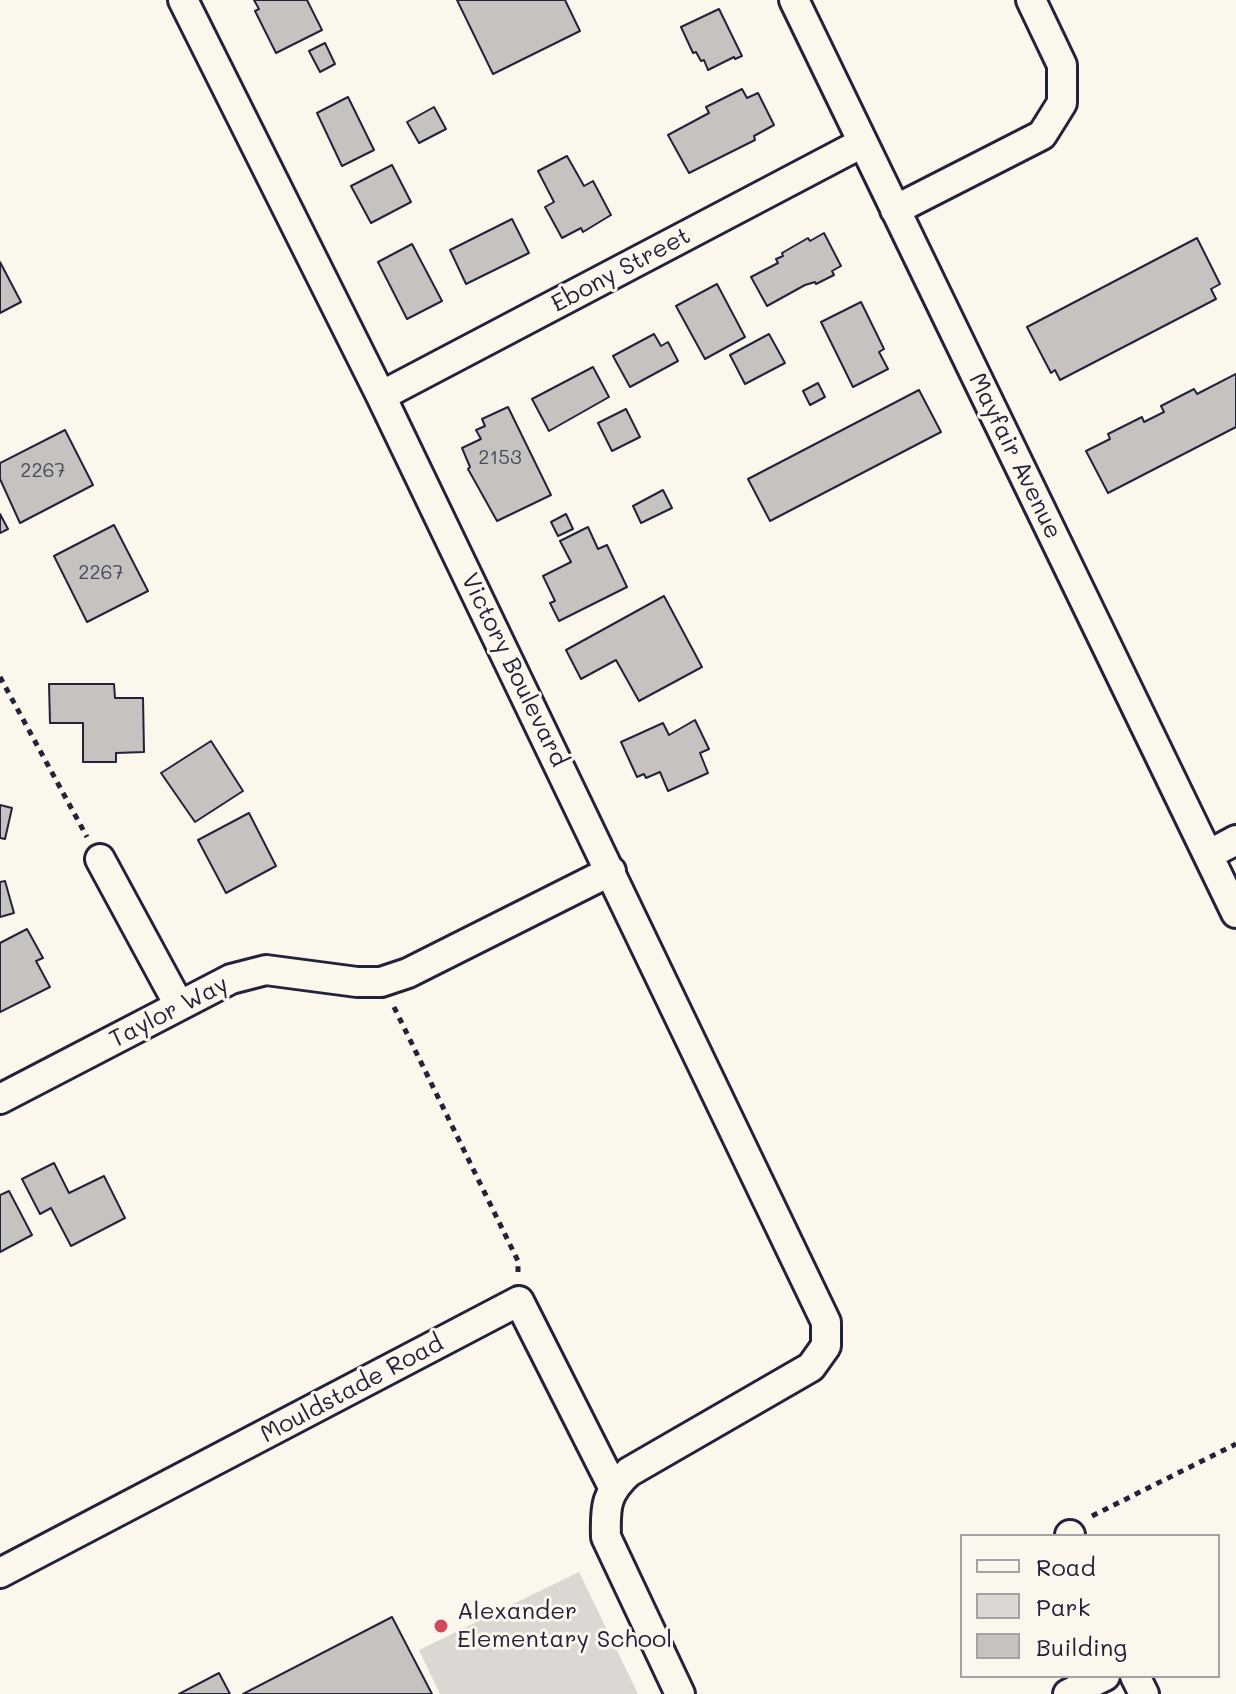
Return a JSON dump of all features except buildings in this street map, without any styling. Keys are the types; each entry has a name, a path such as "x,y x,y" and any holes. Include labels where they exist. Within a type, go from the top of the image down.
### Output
{"street":[{"name":"Victory Boulevard","path":"183,0 381,396 611,871 826,1322 835,1349 811,1367 629,1472 613,1487"},
{"name":"Mayfair Avenue","path":"794,0 1236,913"},
{"path":"895,210 1042,135 1062,103 1062,65 1031,0"},
{"name":"Ebony Street","path":"381,396 862,143"},
{"path":"1208,855 1236,840"},
{"path":"100,859 179,1005"},
{"name":"Taylor Way","path":"0,1099 231,979 266,970 357,982 381,982 408,973 611,871"},
{"path":"519,1301 613,1487 606,1511 606,1537 680,1694"},
{"name":"Mouldstade Road","path":"0,1573 519,1301"},
{"path":"1068,1694 1101,1678"}],"path":[{"path":"0,677 100,859"},
{"path":"381,982 518,1261 519,1301"},
{"path":"1072,1534 1090,1517 1236,1444"}],"green space":[{"path":"579,1572 638,1694 440,1694 419,1650"}],"place":[{"name":"Alexander Elementary School","path":"441,1626"}]}
